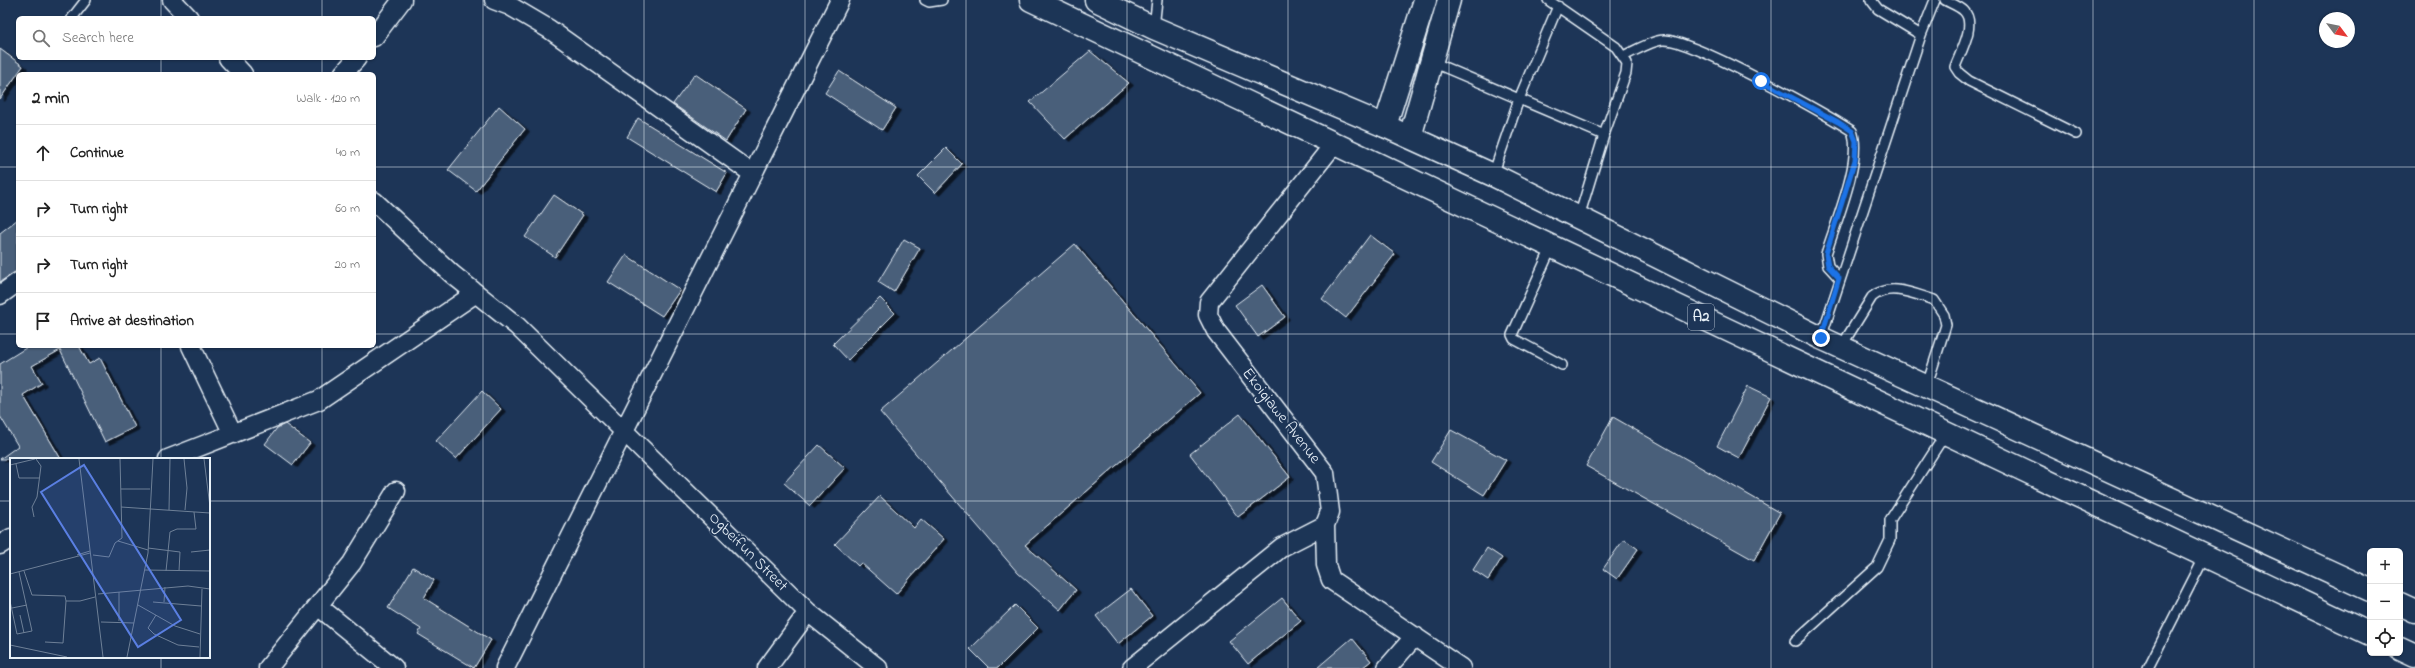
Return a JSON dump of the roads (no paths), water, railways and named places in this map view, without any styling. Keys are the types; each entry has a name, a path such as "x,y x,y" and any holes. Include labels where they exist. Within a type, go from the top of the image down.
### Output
{"main road":[{"name":"A2","path":"1031,0 2367,633"},
{"name":"A2","path":"1096,0 1154,28 1385,126 1493,175 1821,338 1927,385 2367,589"},
{"path":"1385,126 1425,0"},
{"path":"1410,137 1449,0"},
{"path":"2403,650 2415,656"}],"street":[{"path":"172,0 188,16"},
{"path":"376,34 402,0"},
{"path":"494,0 510,6 549,29 753,174"},
{"path":"504,668 840,0"},
{"path":"230,60 241,72"},
{"path":"345,72 355,60"},
{"name":"Ekoigiawe Avenue","path":"1334,144 1209,302 1208,315 1216,332 1325,473 1330,512 1325,525 1326,565 1331,580 1461,668"},
{"name":"Ogbeifun Street","path":"376,203 452,274 517,326 808,612 878,668"},
{"path":"0,295 16,283"},
{"path":"171,458 319,400 476,293"},
{"path":"192,348 233,434"},
{"path":"268,668 352,563 396,492"},
{"path":"1132,668 1282,547 1325,525"},
{"path":"0,545 10,539"},
{"path":"318,606 394,668"},
{"path":"767,668 808,612"},
{"path":"1387,668 1414,636"}],"lane":[{"path":"74,16 86,0"},
{"path":"925,0 930,2 942,0"},
{"path":"1154,28 1157,0"},
{"path":"1548,0 1616,47 1627,62 1626,73 1604,135 1579,217"},
{"path":"1871,0 1878,9 1921,34"},
{"path":"1821,338 1839,278 1921,34 1935,0"},
{"path":"1945,0 1964,11 1968,19 1969,27 1955,67 1959,73 1969,81 2076,134"},
{"path":"1493,175 1519,99 1558,6"},
{"path":"1624,56 1663,40 1686,45 1761,81 1852,131 1856,141 1855,160 1826,254 1828,266 1839,278"},
{"path":"1432,62 1604,135"},
{"path":"1552,246 1512,335 1514,339 1562,365"},
{"path":"1841,347 1872,297 1879,291 1892,289 1934,300 1944,315 1946,324 1927,385"},
{"path":"1795,641 1877,567 1890,540 1890,520 1946,433"},
{"path":"2148,668 2205,556"}]}
